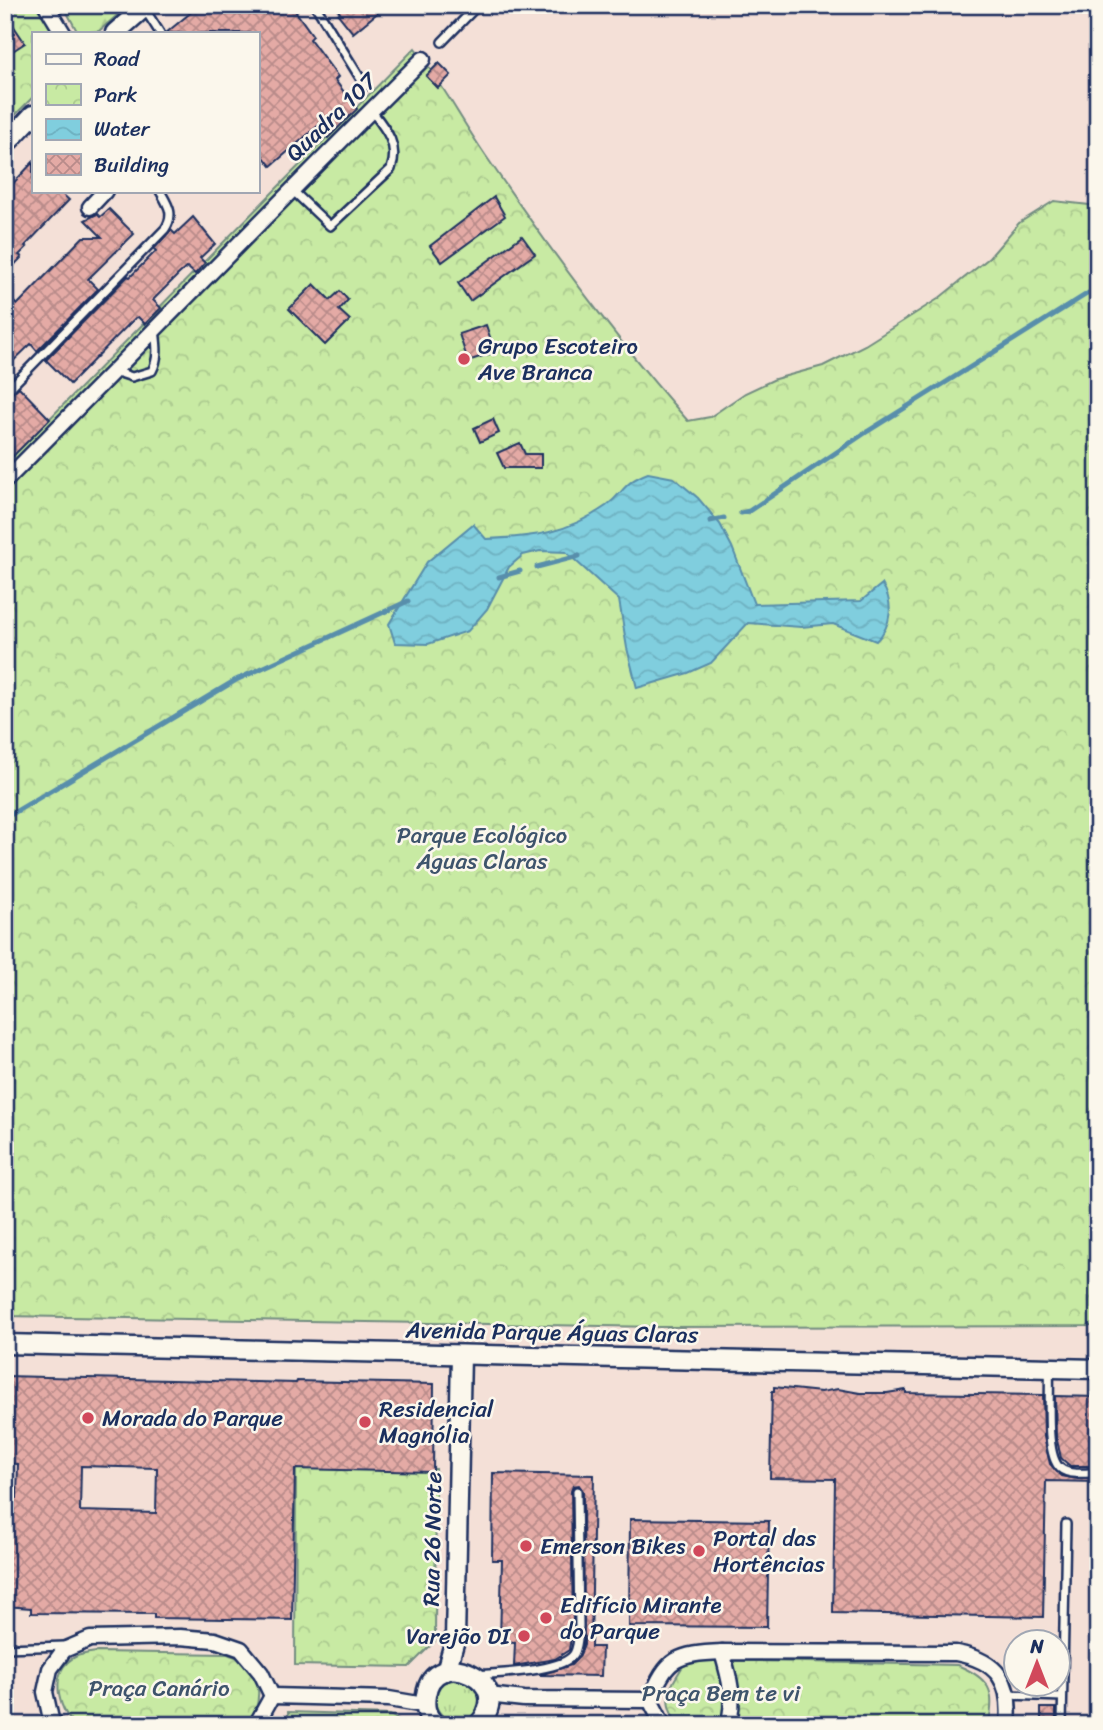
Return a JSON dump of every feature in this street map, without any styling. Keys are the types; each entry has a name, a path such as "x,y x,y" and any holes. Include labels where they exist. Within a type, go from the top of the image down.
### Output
{"street":[{"path":"46,5 62,32"},
{"path":"117,32 145,6"},
{"name":"Quadra 107","path":"5,481 291,188 423,59"},
{"path":"5,145 32,116"},
{"path":"90,207 104,192"},
{"name":"Avenida Parque Águas Claras","path":"5,1344 1098,1369"},
{"name":"Rua 26 Norte","path":"446,1671 455,1640 461,1355"},
{"path":"56,1725 51,1719 45,1692 50,1669 64,1650 90,1639 180,1637 215,1640 241,1649 261,1673 272,1696"},
{"name":"Rua 26 Norte","path":"455,1640 471,1673 484,1684 489,1701"},
{"path":"722,1652 732,1691 728,1725"},
{"path":"663,1725 650,1700 658,1679 677,1658 692,1653 956,1653 977,1657 993,1668 1002,1679"},
{"path":"435,1725 426,1713 426,1697 438,1675 446,1671 471,1673"},
{"path":"272,1696 389,1699 426,1697"},
{"path":"256,1725 272,1696"},
{"path":"1008,1724 1009,1698"},
{"path":"478,1725 489,1701 650,1700"}],"lane":[{"path":"315,5 365,86"},
{"path":"442,42 478,5"},
{"path":"145,6 159,32"},
{"path":"291,188 330,226 391,169 394,160 391,136 371,110"},
{"path":"5,393 165,229 171,220 171,211 161,192"},
{"path":"114,371 132,377 152,371 158,351 155,330"},
{"path":"1049,1368 1051,1447 1055,1461 1060,1469 1067,1472 1098,1472"},
{"path":"471,1673 551,1667 568,1660 574,1654 579,1626 577,1490"},
{"path":"1064,1628 1066,1524"},
{"path":"5,1648 72,1646"},
{"path":"1062,1698 1062,1725"},
{"path":"1008,1724 1054,1725"}],"green space":[{"path":"5,5 42,5 57,32 32,32 32,98 5,125"},
{"path":"63,5 129,5 99,31 77,32"},
{"name":"Parque Ecológico Águas Claras","path":"415,48 559,260 609,326 688,421 710,417 745,393 775,379 823,366 865,345 938,299 989,258 1019,223 1054,201 1098,206 1098,1326 660,1327 5,1316 5,464"},
{"path":"296,1468 436,1469 435,1641 409,1667 295,1665"},
{"name":"Praça Canário","path":"97,1652 228,1654 244,1661 255,1676 258,1692 256,1709 247,1725 75,1725 60,1700 58,1690 61,1671 75,1657"},
{"name":"Praça Bem te vi","path":"704,1660 957,1665 977,1675 988,1687 991,1713 988,1725 679,1725 668,1702 671,1688 683,1666"},
{"path":"454,1670 488,1694 470,1722 448,1720 442,1716 436,1704 435,1688"},
{"path":"288,1712 390,1715 409,1725 288,1725"}],"water":[{"path":"648,473 674,478 698,498 720,524 754,604 861,601 882,584 890,606 888,621 881,635 876,641 833,624 801,627 748,623 711,663 688,673 637,688 619,600 566,552 540,551 523,555 509,567 487,609 468,631 428,644 395,643 389,624 427,562 473,524 486,539 534,535 563,528 606,506 628,484"}],"building":[{"path":"200,5 224,5 229,14 239,5 291,5 313,36 310,39 338,77 335,80 357,109 328,138 318,126 271,166 263,156 259,159 259,32 167,32"},
{"path":"334,5 387,5 353,33"},
{"path":"5,13 25,43 5,56"},
{"path":"439,63 451,75 438,88 426,76"},
{"path":"32,163 32,192 60,192 69,200 25,246 27,247 19,255 22,257 5,275 5,192"},
{"path":"494,197 505,216 442,262 430,246"},
{"path":"109,209 134,234 88,279 98,289 37,351 31,344 5,369 5,294 17,305 83,237 102,237 85,220 97,214 100,217"},
{"path":"193,217 215,244 200,258 205,263 195,274 187,267 179,274 153,300 161,308 145,324 138,317 135,318 70,384 46,360 156,251 154,249 171,230 175,234"},
{"path":"522,236 535,254 470,301 458,283"},
{"path":"314,284 330,300 340,291 348,300 339,310 350,320 325,345 289,309"},
{"path":"486,325 495,352 468,361 459,334"},
{"path":"19,387 50,419 5,464 5,399"},
{"path":"493,419 499,433 480,442 474,428"},
{"path":"520,443 525,454 541,454 541,468 504,468 497,453"},
{"path":"5,1376 434,1384 433,1472 295,1469 292,1620 154,1618 154,1614 31,1613 31,1608 5,1606 5,1498 17,1498 18,1464 5,1463","holes":["81,1466 157,1468 156,1513 80,1511"]},
{"path":"774,1387 821,1392 838,1389 860,1393 906,1390 906,1393 1043,1395 1044,1437 1050,1464 1062,1476 1078,1479 1098,1478 1098,1482 1046,1481 1043,1617 833,1613 835,1479 770,1478"},
{"path":"1055,1396 1098,1397 1098,1466 1070,1466 1061,1458 1056,1436"},
{"path":"493,1473 594,1475 591,1647 602,1647 601,1676 540,1675 571,1665 579,1657 584,1645 583,1491 579,1485 573,1486 571,1491 573,1626 569,1650 555,1659 514,1666 515,1643 500,1642 502,1560 492,1560"},
{"name":"Portal das Hortências","path":"630,1519 769,1521 767,1627 629,1626"},
{"path":"1041,1708 1056,1708 1056,1719 1041,1719"}],"waterway":[{"path":"741,513 749,511 865,433 1098,287"},
{"path":"710,521 724,518"},
{"path":"537,567 579,556"},
{"path":"499,577 520,571"},
{"path":"5,818 236,680 408,601"}],"place":[{"name":"Grupo Escoteiro Ave Branca","path":"464,359"},
{"name":"Morada do Parque","path":"88,1418"},
{"name":"Residencial Magnólia","path":"365,1422"},
{"name":"Emerson Bikes","path":"526,1546"},
{"name":"Portal das Hortências","path":"699,1551"},
{"name":"Edifício Mirante do Parque","path":"546,1618"},
{"name":"Varejão DI","path":"524,1636"}]}
